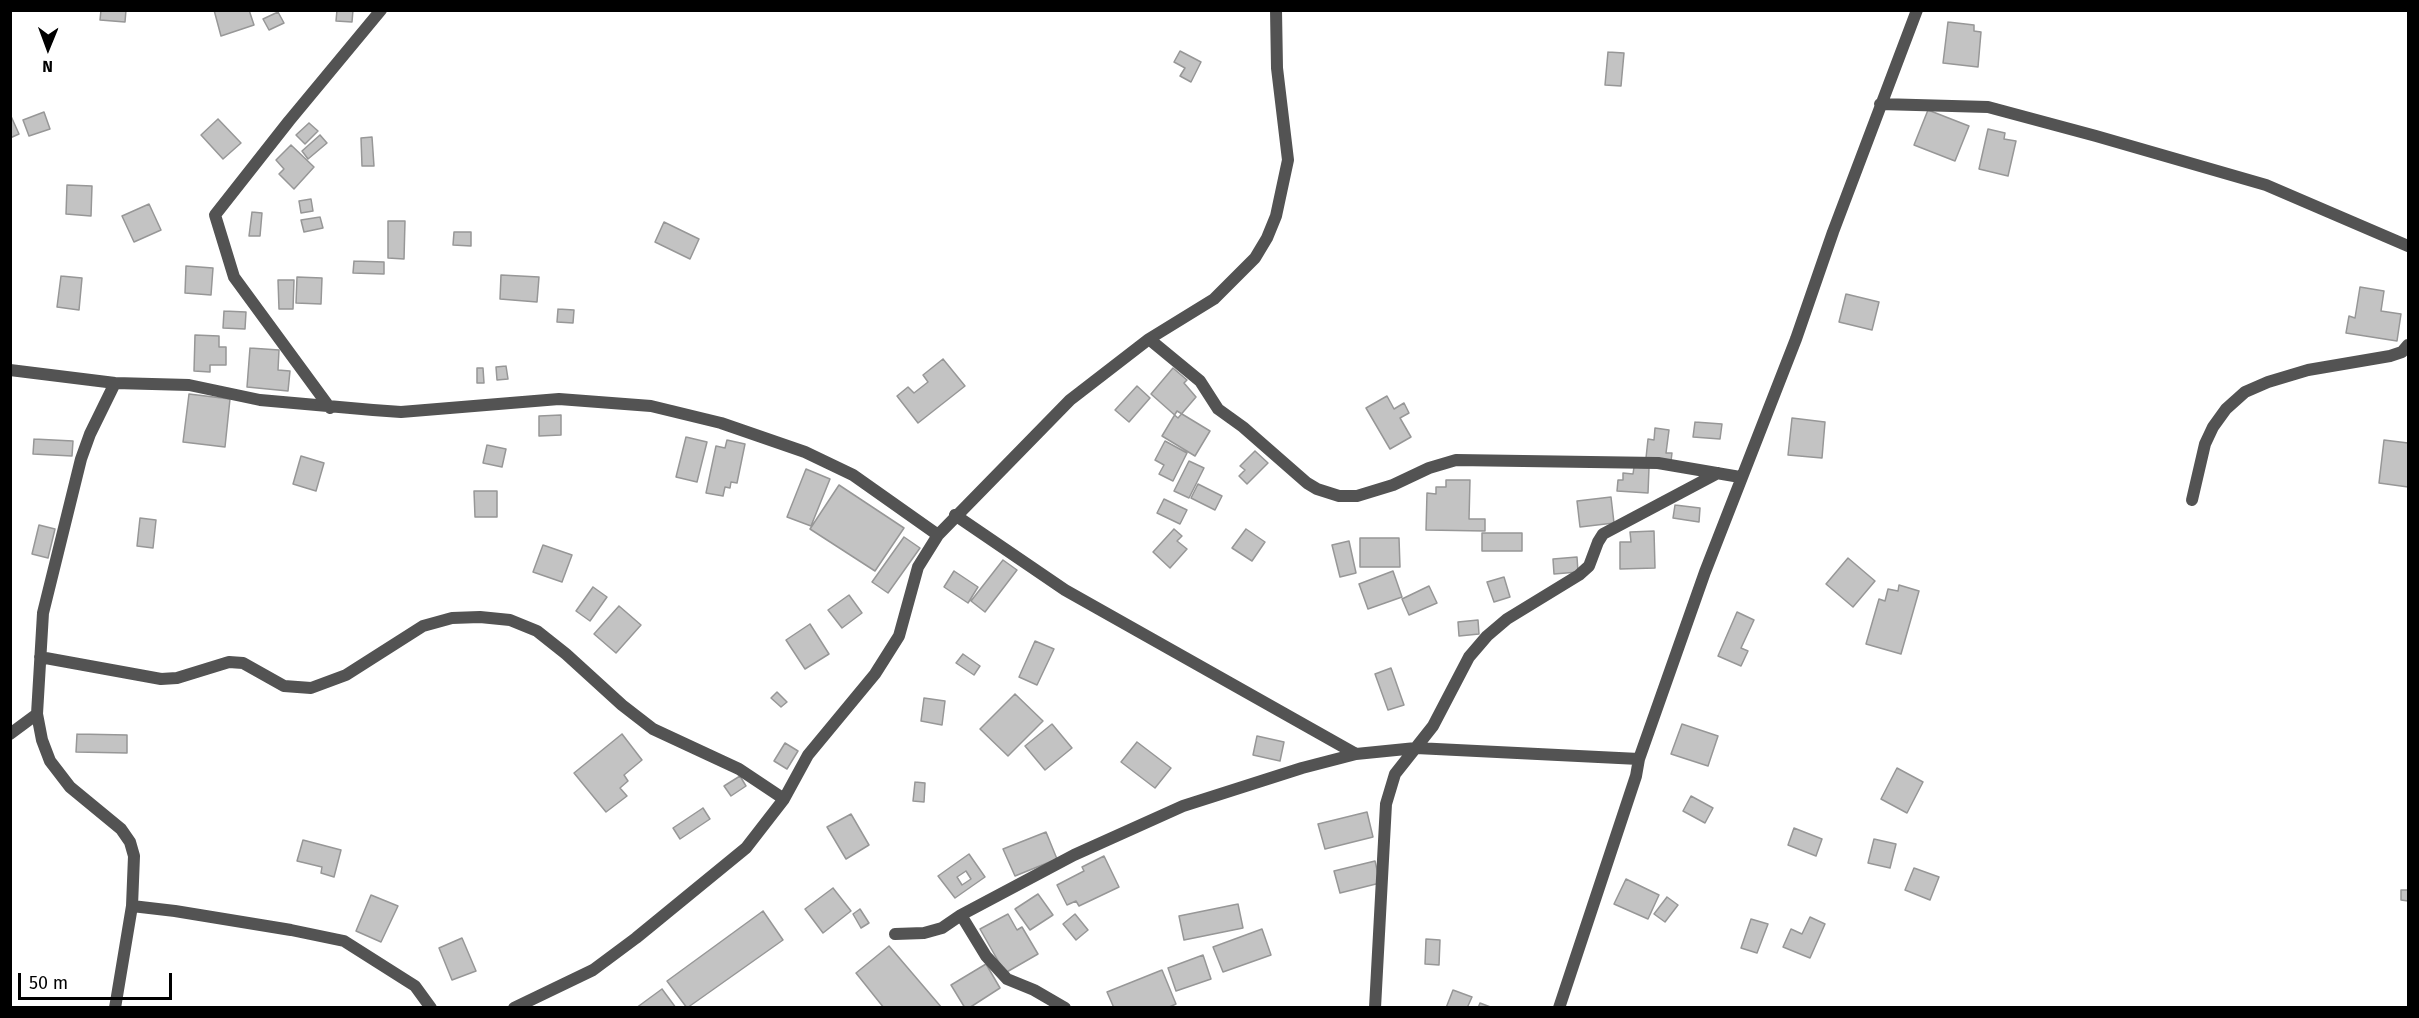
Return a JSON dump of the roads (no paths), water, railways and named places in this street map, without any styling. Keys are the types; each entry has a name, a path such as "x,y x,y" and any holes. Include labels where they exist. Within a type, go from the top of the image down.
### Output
{"street":[{"path":"330,408 234,277 215,215 381,10"},
{"path":"514,1008 593,970 747,848 784,799 808,755 875,674 899,636 918,567 938,535 955,515 972,501 1070,400 1149,339 1214,299 1255,258 1267,238 1283,186 1288,160 1277,68 1276,10"},
{"path":"1559,1008 1636,776 1639,759 1740,477 1796,339 1880,104 1917,10"},
{"path":"1880,104 1988,107 2266,185 2409,246"},
{"path":"1149,339 1200,381 1218,409 1243,427 1307,483 1328,493 1357,496 1393,485 1429,468 1456,460 1658,463 1740,477"},
{"path":"2192,500 2205,444 2213,427 2226,409 2245,392 2268,382 2308,370 2390,356 2402,352 2409,345"},
{"path":"10,370 115,383 189,385 260,399 330,408 401,412 559,399 628,404 674,411 763,437 844,470 938,535"},
{"path":"115,383 90,434 81,459 43,613 37,714 42,740 50,761 70,787 121,829 130,842 134,856 132,906 115,1008"},
{"path":"1375,1008 1386,804 1395,774 1433,726 1469,657 1487,636 1507,619 1579,575 1589,566 1603,534 1718,473"},
{"path":"955,515 1065,590 1356,754"},
{"path":"40,657 161,679 177,678 221,664 236,662 243,663 284,686 312,688 328,684 346,675 412,632 430,623 452,618 480,617 510,620 537,631 653,729 739,769 784,799"},
{"path":"10,734 37,714"},
{"path":"895,934 935,931 1074,855 1183,806 1302,768 1356,754 1416,748 1639,759"},
{"path":"132,906 176,911 344,941 415,986 431,1008"},
{"path":"962,915 986,956 1007,979 1034,990 1065,1008"}]}
